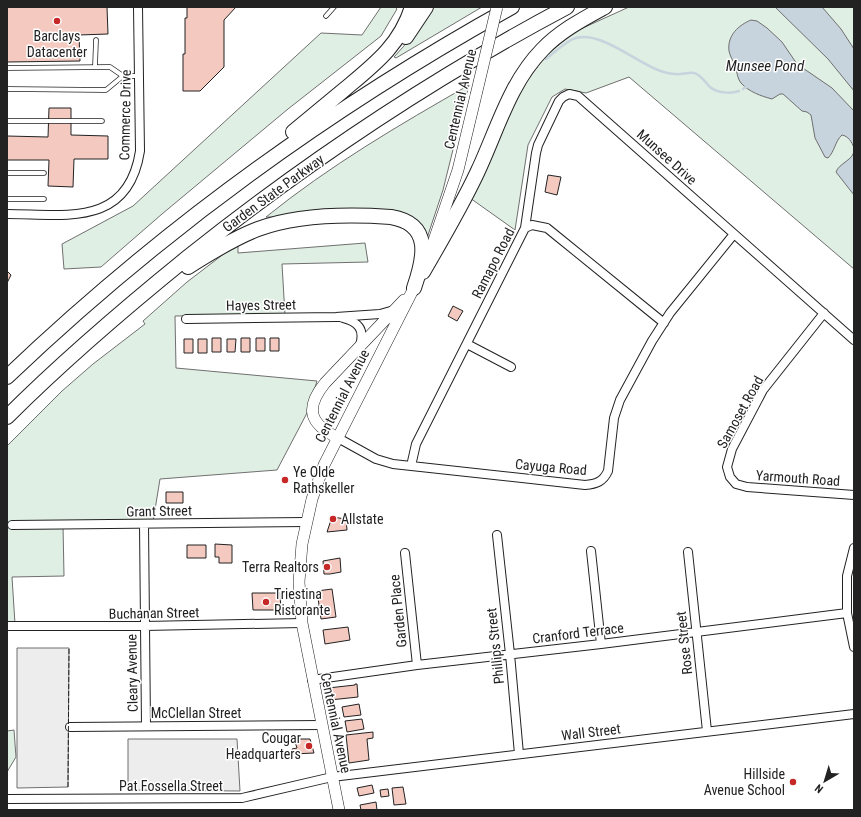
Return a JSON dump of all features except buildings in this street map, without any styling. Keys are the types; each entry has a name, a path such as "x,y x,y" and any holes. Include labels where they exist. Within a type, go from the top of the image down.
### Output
{"highway":[{"path":"372,66 394,44 404,28 412,7"},
{"path":"186,221 404,39 426,7"},
{"name":"Garden State Parkway","path":"7,377 112,281 186,221 264,163 339,110 417,62 512,7"},
{"name":"Garden State Parkway","path":"7,417 64,363 159,280 221,231 333,148 439,80 520,32 567,7"},
{"path":"414,288 467,195 507,102 524,72 542,50 556,38 605,7"},
{"path":"111,321 163,283 217,250 257,229 300,219 341,216 383,217 397,218 408,223 419,235 423,251 421,267 414,288"}],"main road":[{"name":"Centennial Avenue","path":"339,810 312,680 299,599 302,544 306,522 320,473 414,288 433,244 451,193 465,145 497,7"},
{"path":"338,438 322,430 316,422 313,414 313,402 317,393 396,310 414,288"}],"street":[{"name":"Commerce Drive","path":"7,214 85,214 104,208 121,195 133,178 138,165 140,152 138,7"},
{"name":"Munsee Drive","path":"525,228 538,146 562,97 569,94 578,96 854,340"},
{"name":"Ramapo Road","path":"410,466 416,444 525,228 532,225 547,228 664,323"},
{"name":"Cayuga Road","path":"338,438 382,461 410,466 585,484 600,482 605,478 608,471 614,418 620,400 670,313 734,234"},
{"name":"Hayes Street","path":"186,319 336,317 380,314 396,310"},
{"name":"Samoset Road","path":"740,485 736,484 730,477 727,466 732,449 763,390 824,313"},
{"name":"Hayes Street","path":"336,317 352,321 359,327 362,335 359,348"},
{"path":"467,344 511,367"},
{"name":"Yarmouth Road","path":"740,485 747,487 854,495"},
{"name":"Grant Street","path":"12,525 306,522"},
{"name":"Cleary Avenue","path":"144,524 146,726"},
{"name":"Phillips Street","path":"497,535 510,654 518,754"},
{"path":"854,548 847,576 847,613 854,647"},
{"path":"591,551 601,644"},
{"name":"Rose Street","path":"688,552 707,732"},
{"name":"Garden Place","path":"405,553 417,665"},
{"name":"Cranford Terrace","path":"312,680 417,665 601,644 847,613"},
{"name":"Buchanan Street","path":"7,626 144,626 302,623"},
{"name":"Wall Street","path":"332,777 854,714"},
{"name":"McClellan Street","path":"70,727 322,726"},
{"name":"Pat Fossella Street","path":"7,799 236,798 256,796 332,777"}],"lane":[{"path":"326,16 334,7"},
{"path":"95,67 96,40"},
{"path":"7,68 110,67 122,76 139,76"},
{"path":"7,89 106,90 122,76"},
{"path":"7,121 102,121"},
{"path":"7,173 44,173"},
{"path":"7,199 44,199"}],"green space":[{"path":"381,7 395,7 397,9 381,36 288,109 101,267 64,269 62,244 133,206 321,33 362,35"},
{"path":"432,7 482,7 396,58 394,57 421,27"},
{"path":"629,7 854,7 854,269 629,77 586,93 565,89 552,97 528,145 515,230 470,198 523,86 547,54 574,32"},
{"path":"469,85 443,190 427,238 413,221 266,217 314,180 339,163"},
{"path":"238,243 238,253 365,243 368,262 282,264 285,315 175,316 176,368 317,381 307,413 277,470 160,479 153,522 63,525 64,576 12,577 15,624 7,625 7,446 62,391 93,364 145,324 143,321 187,282"},
{"path":"14,730 16,757 7,772 7,731"}],"shaded area":[{"path":"17,648 69,648 68,787 17,788"},
{"path":"128,739 237,739 240,791 128,790"}],"water":[{"path":"775,7 822,7 841,29 854,49 854,91 828,59"},
{"name":"Munsee Pond","path":"751,20 757,21 767,28 782,42 797,64 832,88 854,111 854,148 850,140 842,135 828,158 825,157 815,138 811,115 802,111 783,94 780,94 772,99 751,91 741,83 729,53 729,45 735,31"},
{"path":"854,150 854,195 836,172 840,166 852,156"}],"waterway":[{"path":"546,59 571,40 581,37 592,38 603,41 660,71 678,74 694,73 716,91 728,93 739,91"}],"fence":[{"path":"68,787 69,648"}],"place":[{"name":"Barclays Datacenter","path":"57,21"},
{"name":"Ye Olde Rathskeller","path":"285,480"},
{"name":"Allstate","path":"333,519"},
{"name":"Terra Realtors","path":"327,567"},
{"name":"Triestina Ristorante","path":"266,602"},
{"name":"Cougar Headquarters","path":"309,746"},
{"name":"Hillside Avenue School","path":"793,782"}]}
